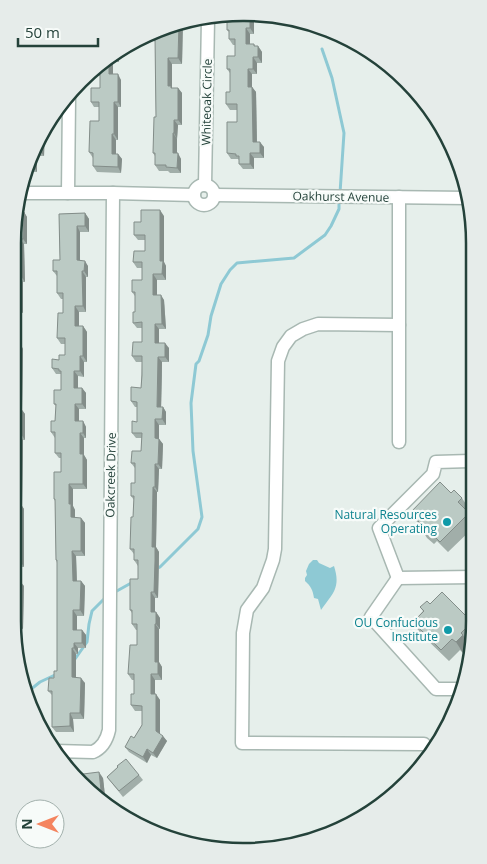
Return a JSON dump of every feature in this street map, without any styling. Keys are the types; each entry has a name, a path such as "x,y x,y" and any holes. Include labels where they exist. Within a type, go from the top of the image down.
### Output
{"street":[{"name":"Whiteoak Circle","path":"205,184 208,24"},
{"path":"68,193 69,106"},
{"path":"205,184 212,188 215,195 211,203 204,206 196,202 194,195 197,187 205,184"},
{"path":"28,193 194,195"},
{"name":"Oakcreek Drive","path":"64,751 93,752 98,750 104,743 109,730 113,193"},
{"name":"Oakhurst Avenue","path":"215,195 461,198"},
{"path":"399,442 400,197"},
{"path":"399,325 318,324 303,329 291,336 283,347 278,361 275,549 263,588 247,610 243,633 242,743 424,744"},
{"path":"398,578 379,528 433,474 436,462 466,461"},
{"path":"398,578 466,577"},
{"path":"398,578 371,617 436,689 455,689"}],"water":[{"path":"313,560 317,560 319,563 330,568 334,566 337,580 335,590 321,610 318,599 314,598 309,585 305,581 306,571"}],"building":[{"path":"250,21 250,28 246,28 246,44 258,46 258,57 253,57 253,69 248,69 248,87 252,87 253,142 260,142 260,153 250,153 250,164 239,164 239,156 227,153 227,122 237,122 237,104 226,104 226,92 230,92 230,69 227,69 227,56 235,56 235,39 229,39 229,30 227,30 227,22"},
{"path":"179,31 178,58 168,58 168,86 178,88 178,120 174,120 173,133 173,153 178,153 177,168 155,165 155,153 153,153 154,117 156,117 155,39"},
{"path":"109,66 109,74 118,74 118,102 114,102 112,154 118,154 118,167 93,166 93,153 89,152 90,121 99,121 99,102 91,102 91,88 100,88 100,74"},
{"path":"141,210 160,210 160,261 163,261 162,274 153,274 153,295 161,295 162,324 155,324 155,343 165,343 165,357 158,357 157,407 163,407 162,419 155,419 155,438 159,439 158,464 155,464 155,487 153,487 152,547 155,547 155,561 154,592 151,592 151,612 156,612 155,662 158,662 158,674 151,674 151,694 156,694 156,731 163,736 153,753 147,749 143,757 125,747 131,736 134,738 142,725 142,706 131,705 131,694 134,694 134,674 128,674 130,645 137,645 137,624 132,624 132,610 130,610 130,579 138,579 138,560 134,560 134,549 130,549 134,496 131,496 131,483 135,483 135,463 131,463 132,451 141,451 142,433 132,433 132,421 137,422 137,402 131,401 131,387 141,388 142,375 142,356 132,356 133,342 142,342 142,322 133,323 135,292 132,292 132,280 142,280 142,262 133,262 134,251 145,251 145,235 134,235 134,222 141,222"},
{"path":"24,212 23,239 21,239"},
{"path":"85,213 85,226 77,226 77,260 85,261 84,271 82,271 83,306 75,306 75,326 83,326 83,356 80,356 80,371 74,371 74,388 82,388 82,404 75,404 75,421 83,421 83,433 80,433 80,454 83,454 83,484 69,484 71,517 81,518 81,551 72,551 73,581 81,581 80,610 73,610 73,630 82,630 82,643 74,643 74,648 72,648 72,677 81,678 80,713 70,713 70,726 52,727 52,691 48,691 49,678 54,678 54,671 57,671 57,560 54,472 61,472 61,453 55,453 55,432 51,432 51,421 55,421 56,404 54,404 54,390 61,390 61,371 52,368 52,359 59,360 59,355 65,355 65,338 57,338 58,313 63,313 63,293 57,293 57,271 53,271 53,260 60,260 59,214"},
{"name":"Natural Resources Operating","path":"440,482 451,493 454,490 462,498 458,502 466,510 466,516 440,542 429,531 426,534 420,527 422,525 410,513"},
{"name":"OU Confucious Institute","path":"442,592 466,616 465,629 461,633 463,635 456,642 452,639 441,650 413,622 424,611 420,607 427,601 430,604"},
{"path":"126,759 139,775 119,791 107,777"},
{"path":"99,772 101,790 97,788 82,774"}],"waterway":[{"path":"322,49 332,78 344,133 340,193"},
{"path":"156,569 198,529 202,517 193,451 191,403 196,364 199,361 208,335 211,316 221,284 237,263 294,258 325,235 339,209 339,199"},
{"path":"115,592 133,582"},
{"path":"75,659 87,642 92,611 105,598"},
{"path":"32,688 40,682 57,674"}],"place":[{"name":"Natural Resources Operating","path":"447,522"},
{"name":"OU Confucious Institute","path":"448,630"}]}
